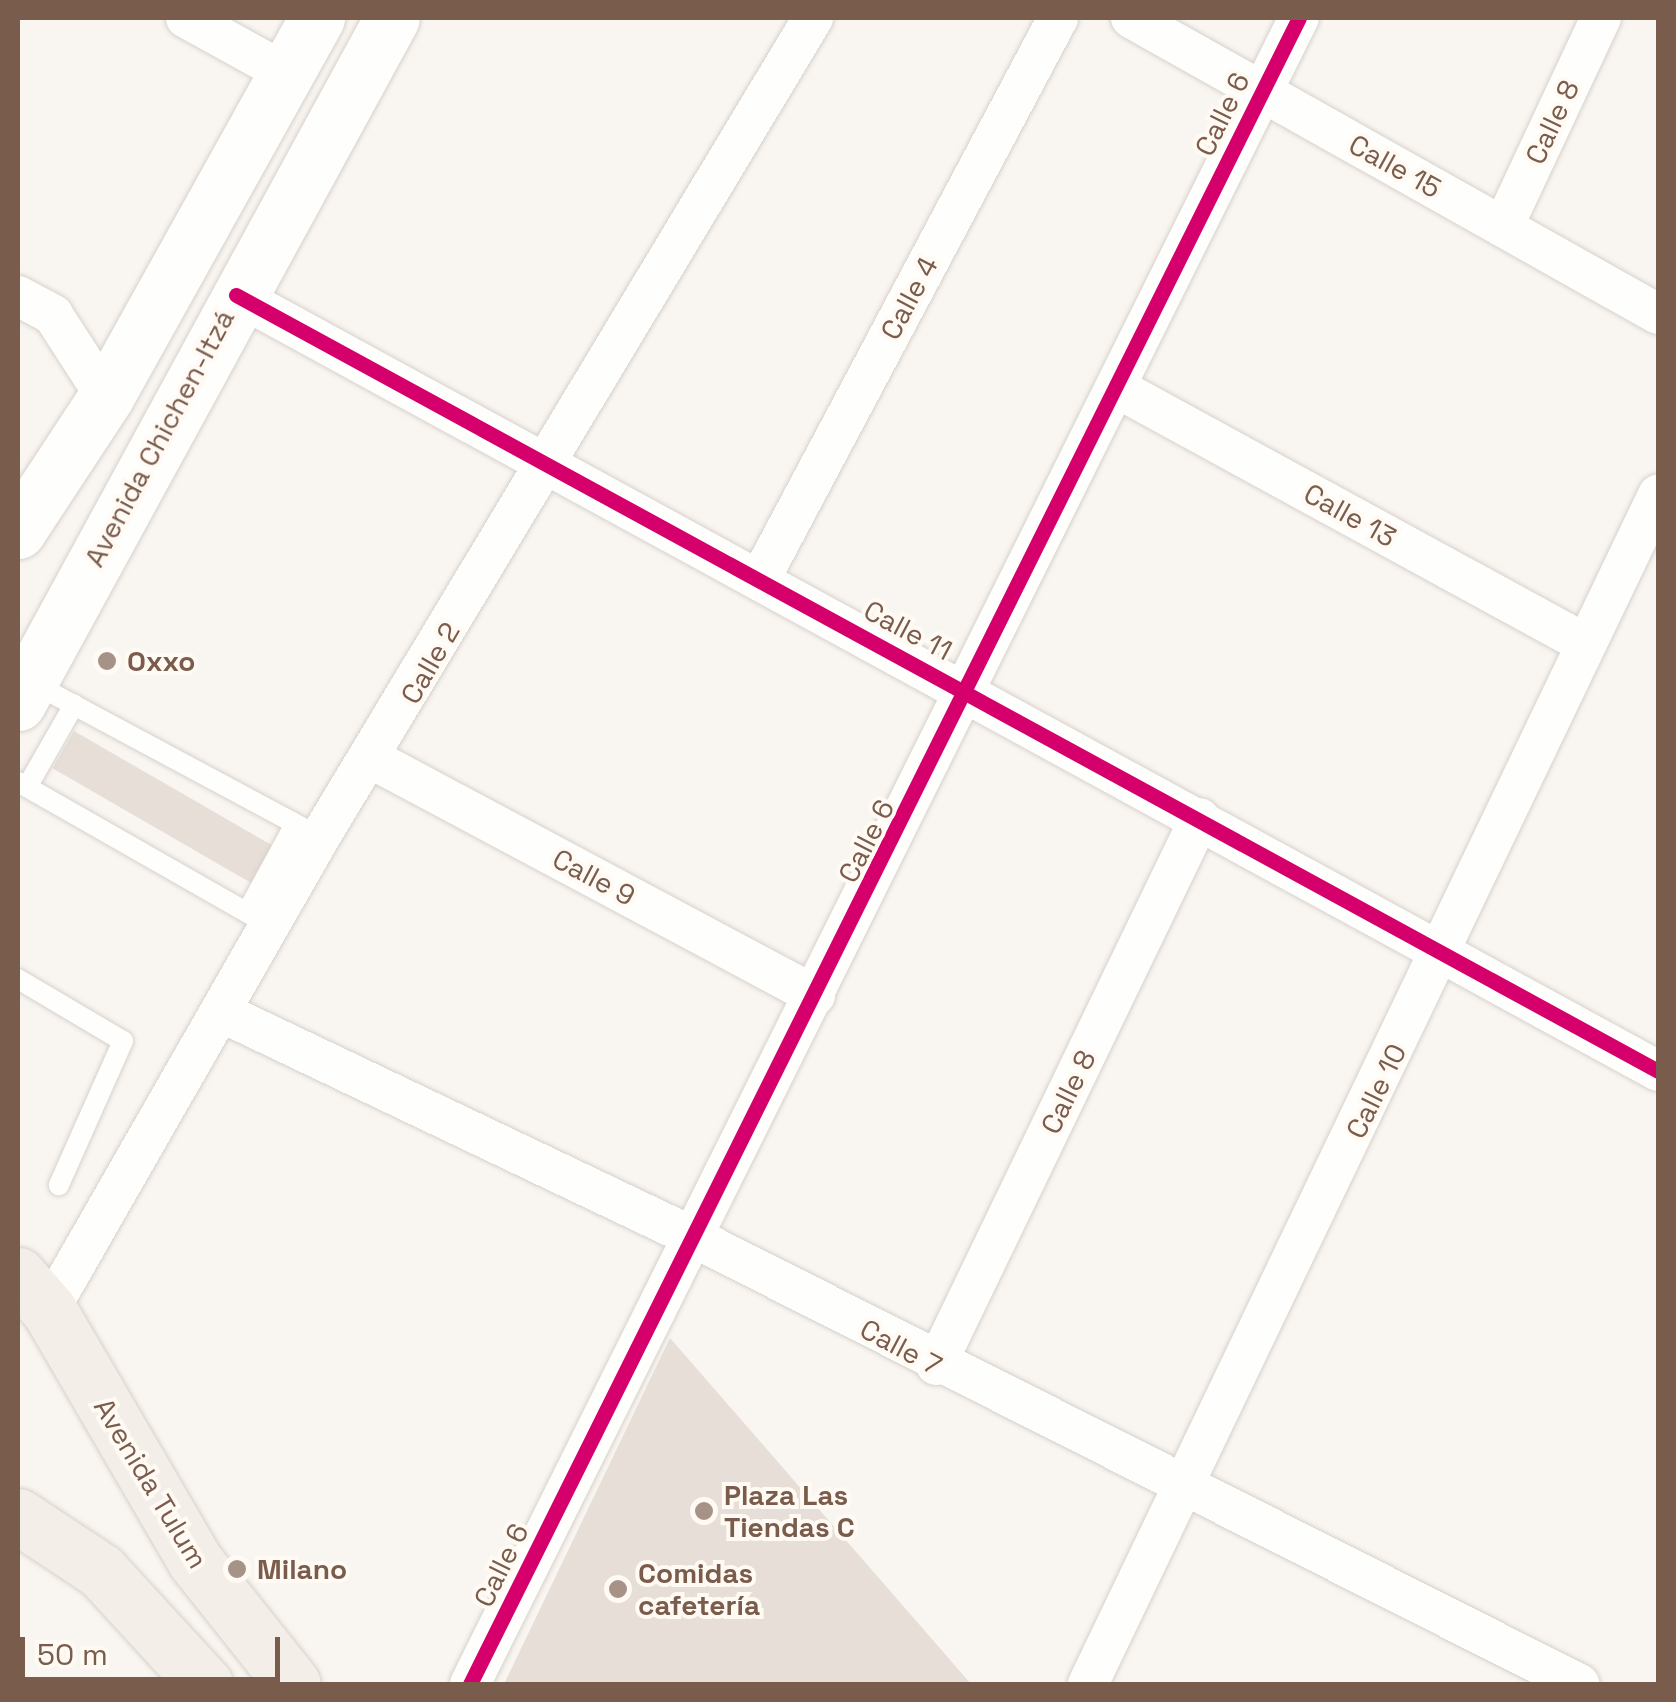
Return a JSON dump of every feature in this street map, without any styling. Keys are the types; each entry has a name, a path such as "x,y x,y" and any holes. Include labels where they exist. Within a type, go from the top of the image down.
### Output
{"main road":[{"path":"27,509 106,397 317,18"},
{"name":"Avenida Chichen-Itzá","path":"40,697 236,295 392,18"},
{"name":"Avenida Tulum","path":"33,1292 195,1561 294,1684"},
{"path":"18,1516 101,1571 205,1684"}],"street":[{"path":"186,18 284,72"},
{"name":"Calle 2","path":"33,1292 221,1012 258,919 308,830 374,760 813,18"},
{"name":"Calle 4","path":"760,579 1058,18"},
{"name":"Calle 15","path":"1132,18 1658,314"},
{"name":"Calle 6","path":"470,1684 692,1236 970,692 1299,18"},
{"name":"Calle 8","path":"1503,226 1602,18"},
{"name":"Calle 11","path":"236,295 549,462 1658,1071"},
{"path":"18,296 53,316 106,397"},
{"name":"Calle 13","path":"1117,388 1582,642"},
{"name":"Calle 10","path":"1088,1684 1443,952 1582,642 1658,495"},
{"name":"Calle 9","path":"374,760 815,995"},
{"name":"Calle 8","path":"936,1365 1200,818"},
{"name":"Calle 7","path":"221,1012 692,1236 1182,1490 1580,1684"}],"lane":[{"path":"258,919 22,784 40,697 308,830"},
{"path":"18,979 122,1042 59,1186"}],"building":[{"path":"74,731 272,846 251,883 52,768"},
{"name":"Plaza Las Tiendas C","path":"670,1338 971,1684 504,1684"}],"cycle path":[{"path":"470,1684 1299,18"},
{"path":"236,295 1658,1071"}],"place":[{"name":"Oxxo","path":"107,661"},
{"name":"Plaza Las Tiendas C","path":"704,1511"},
{"name":"Milano","path":"237,1569"},
{"name":"Comidas cafetería","path":"618,1589"}]}
